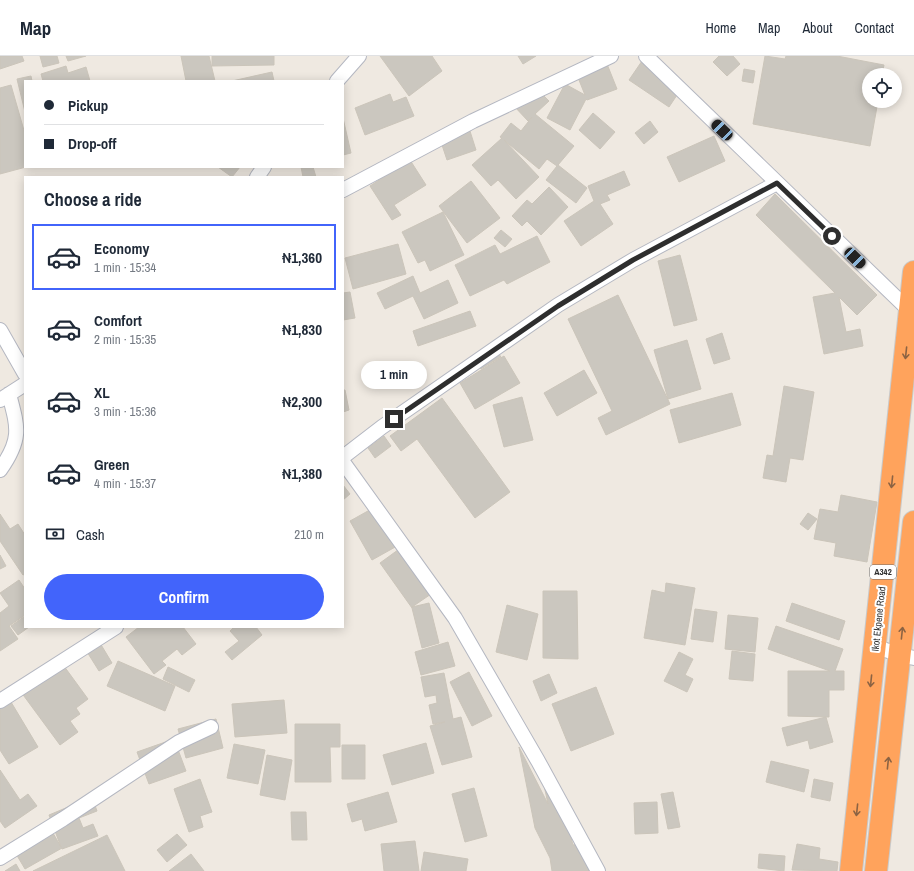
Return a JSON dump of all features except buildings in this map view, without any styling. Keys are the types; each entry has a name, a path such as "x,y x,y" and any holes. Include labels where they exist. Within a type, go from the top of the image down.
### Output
{"highway":[{"name":"Ikot Ekpene Road","path":"851,871 914,272"},
{"name":"A342","path":"876,871 907,657 914,522"}],"street":[{"path":"338,80 359,56"},
{"path":"344,189 473,121 611,56"},
{"path":"646,56 910,311"},
{"path":"257,176 263,168"},
{"path":"344,456 382,427 558,306 633,260 777,183"},
{"path":"0,330 24,372"},
{"path":"0,470 8,458 16,440 17,425 4,397 24,385"},
{"path":"344,463 455,618 538,760 598,871"},
{"path":"0,701 114,628"},
{"path":"875,646 907,657"},
{"path":"0,858 63,819 179,742 211,727"}],"route":[{"path":"394,419 558,306 633,260 777,183 832,236"}]}
